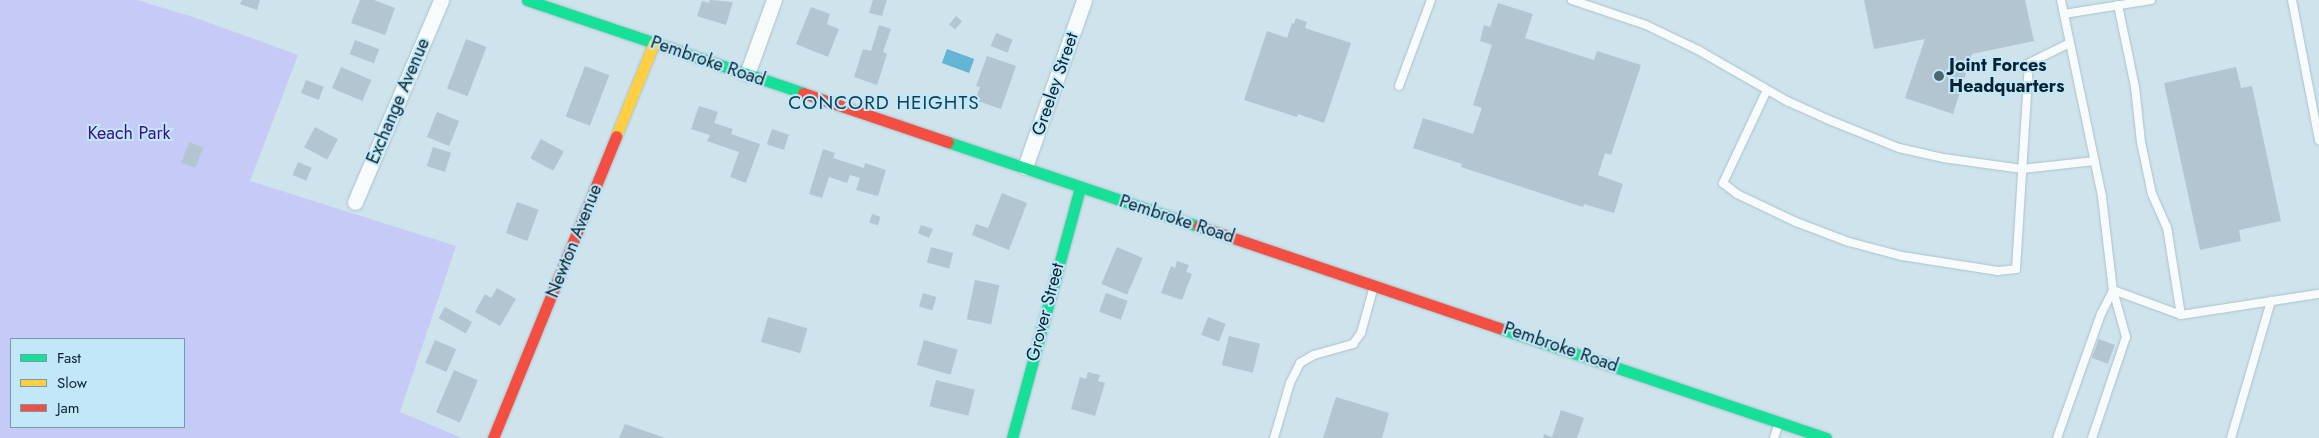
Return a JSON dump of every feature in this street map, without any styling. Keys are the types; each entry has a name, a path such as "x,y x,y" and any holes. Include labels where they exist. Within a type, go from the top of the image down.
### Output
{"street":[{"name":"Exchange Avenue","path":"355,202 440,0"},
{"name":"Pembroke Road","path":"527,0 1374,284 1826,438"},
{"path":"747,74 774,0"},
{"name":"Greeley Street","path":"1025,167 1084,0"},
{"name":"Newton Avenue","path":"493,438 654,42"},
{"name":"Grover Street","path":"1012,438 1080,187"}],"lane":[{"path":"1400,86 1431,0"},
{"path":"1572,0 1646,25 1698,50 1768,90 1829,120 1899,148 1943,158 2022,169 2095,161"},
{"path":"2061,0 2068,44 2095,161 2108,230 2113,290 2126,338 2092,438"},
{"path":"2064,14 2151,0"},
{"path":"2292,0 2319,140"},
{"path":"2118,6 2135,87 2141,142 2152,194 2167,227 2181,315"},
{"path":"1768,90 1723,183 1737,194 1796,222 1849,242 1902,256 1998,271 2016,269 2029,62 2068,44"},
{"path":"1274,438 1290,383 1300,362 1314,355 1353,344 1361,333 1374,284"},
{"path":"2113,290 2181,315 2319,294"},
{"path":"2057,438 2101,314 2113,290"},
{"path":"2231,438 2271,301"},
{"path":"1774,438 1780,421"}],"green space":[{"name":"Keach Park","path":"0,0 137,0 196,18 298,55 250,181 456,246 400,412 462,438 0,438"}],"shaded area":[{"path":"947,49 974,59 969,73 942,63"}],"building":[{"path":"242,0 260,0 257,10 240,4"},
{"path":"360,0 374,0 395,8 385,35 351,23"},
{"path":"710,0 733,2 726,25 697,16 702,1 709,3"},
{"path":"873,0 887,0 882,16 869,13"},
{"name":"Joint Forces Headquarters","path":"1864,0 2025,0 2034,41 1972,54 1953,114 1905,98 1925,39 1874,49"},
{"path":"1498,3 1533,14 1525,38 1594,60 1597,51 1641,65 1611,155 1605,153 1598,175 1623,184 1614,213 1584,204 1583,207 1461,167 1462,164 1413,148 1423,118 1473,134 1482,108 1473,105 1492,45 1480,41 1484,25 1490,27"},
{"path":"811,7 830,14 827,24 839,29 828,57 796,44"},
{"path":"956,16 962,21 955,30 949,24"},
{"path":"1296,18 1307,22 1305,28 1351,43 1324,123 1298,114 1297,117 1244,100 1267,31 1287,38 1292,23 1294,24"},
{"path":"879,25 891,29 883,52 887,54 877,85 854,77 863,49 871,51"},
{"path":"996,33 1013,40 1007,53 991,46"},
{"path":"466,39 487,47 468,96 447,88"},
{"path":"355,40 379,49 374,63 350,54"},
{"path":"987,56 1016,66 1001,109 975,100 980,87 976,86"},
{"path":"585,66 609,75 590,126 566,116"},
{"path":"341,67 371,80 362,101 332,88"},
{"path":"2236,67 2241,88 2252,86 2281,221 2239,230 2241,241 2200,250 2164,83"},
{"path":"306,80 324,87 319,100 301,93"},
{"path":"699,106 718,112 714,123 733,129 731,134 760,144 746,183 730,177 739,152 707,141 710,135 691,129"},
{"path":"437,112 459,121 449,146 427,137"},
{"path":"315,127 338,139 327,160 304,147"},
{"path":"772,129 789,135 784,150 767,144"},
{"path":"541,139 564,152 553,171 530,158"},
{"path":"189,142 203,147 196,168 181,163"},
{"path":"433,147 451,153 445,172 427,166"},
{"path":"823,149 835,153 833,158 864,168 865,163 886,170 878,196 856,190 860,178 850,175 847,183 829,177 822,198 809,194"},
{"path":"298,162 312,168 306,181 293,175"},
{"path":"1002,193 1027,203 1009,250 972,235 976,224 988,228"},
{"path":"517,202 539,210 527,241 506,233"},
{"path":"872,214 881,217 878,225 869,223"},
{"path":"921,225 933,229 929,238 918,233"},
{"path":"931,247 953,253 949,268 927,262"},
{"path":"1117,247 1143,258 1127,295 1101,284"},
{"path":"1177,261 1189,265 1186,272 1192,274 1182,300 1161,293 1171,266 1175,268"},
{"path":"975,280 999,285 991,324 967,319"},
{"path":"497,288 516,299 500,326 475,312 485,294 491,298"},
{"path":"923,293 936,297 932,310 919,306"},
{"path":"1106,293 1128,301 1121,320 1099,312"},
{"path":"445,307 472,322 466,333 439,318"},
{"path":"768,317 807,328 800,353 761,342"},
{"path":"1208,317 1226,324 1219,342 1201,335"},
{"path":"1229,336 1260,344 1253,373 1222,365"},
{"path":"2099,339 2115,345 2108,364 2092,358"},
{"path":"435,340 456,349 446,372 425,363"},
{"path":"924,340 958,350 950,375 917,365"},
{"path":"454,370 478,380 460,423 436,412"},
{"path":"1088,372 1100,375 1098,381 1105,383 1095,416 1071,409 1080,377 1086,379"},
{"path":"936,380 975,390 968,416 929,406"},
{"path":"1336,397 1389,413 1382,438 1323,438"},
{"path":"1561,410 1584,418 1577,438 1543,438 1544,434 1552,437"},
{"path":"625,424 665,438 619,438"}],"traffic: fast":[{"path":"527,0 803,93"},
{"path":"948,142 1198,226"},
{"path":"1012,438 1080,187"},
{"path":"1499,328 1826,438"}],"traffic: slow":[{"path":"616,136 654,43"}],"traffic: jam":[{"path":"803,93 948,142"},
{"path":"493,438 616,136"},
{"path":"1198,226 1499,328"}],"place":[{"name":"Joint Forces Headquarters","path":"1939,76"}],"district":[{"name":"CONCORD HEIGHTS","path":"884,103"}]}
